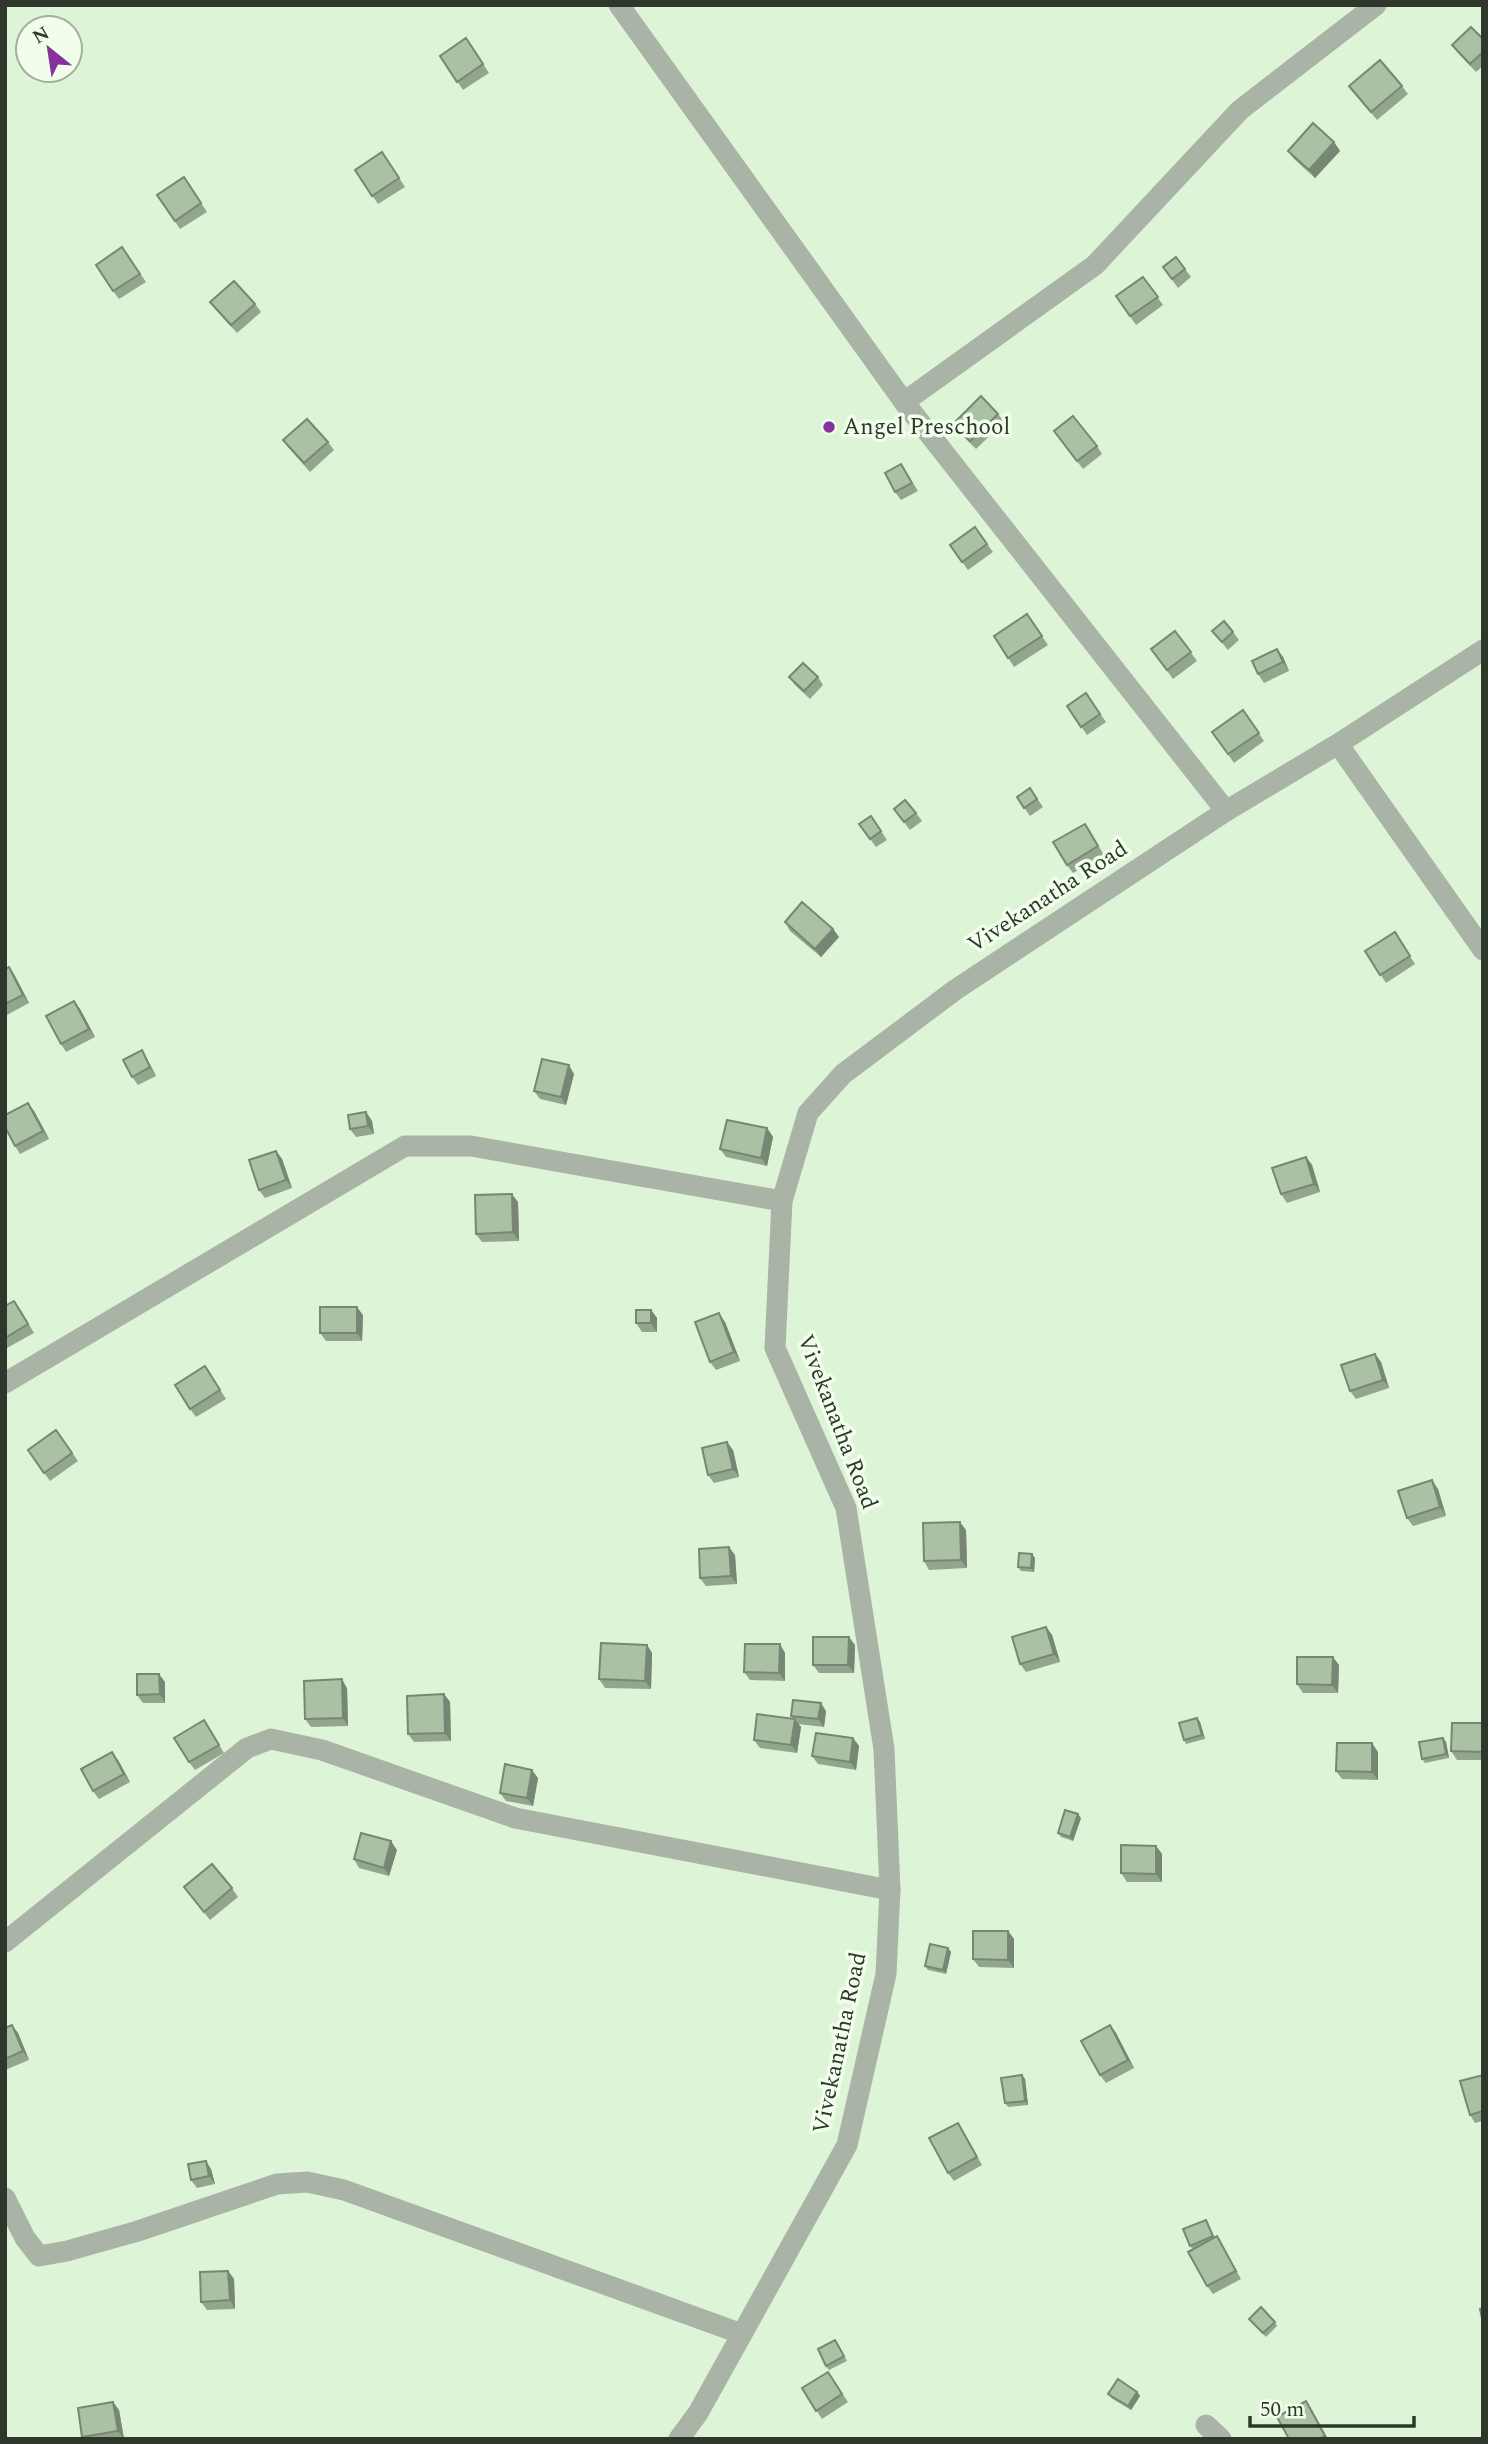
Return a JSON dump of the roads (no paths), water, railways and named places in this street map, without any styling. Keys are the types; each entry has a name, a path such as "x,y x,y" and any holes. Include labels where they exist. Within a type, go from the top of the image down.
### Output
{"street":[{"path":"619,5 904,402 1226,811"},
{"path":"904,402 1095,265 1240,110 1376,5"},
{"name":"Vivekanatha Road","path":"679,2439 698,2413 847,2145 886,1974 890,1890 884,1749 846,1508 775,1348 782,1200 808,1113 843,1074 955,990 1226,811 1338,744 1483,650"},
{"path":"1338,744 1483,950"},
{"path":"5,1383 405,1146 471,1146 782,1200"},
{"path":"5,1942 247,1748 271,1739 322,1750 515,1818 890,1890"},
{"path":"5,2198 25,2238 39,2256 138,2231 277,2184 307,2182 344,2190 742,2334"}],"place":[{"name":"Angel Preschool","path":"829,427"}]}
